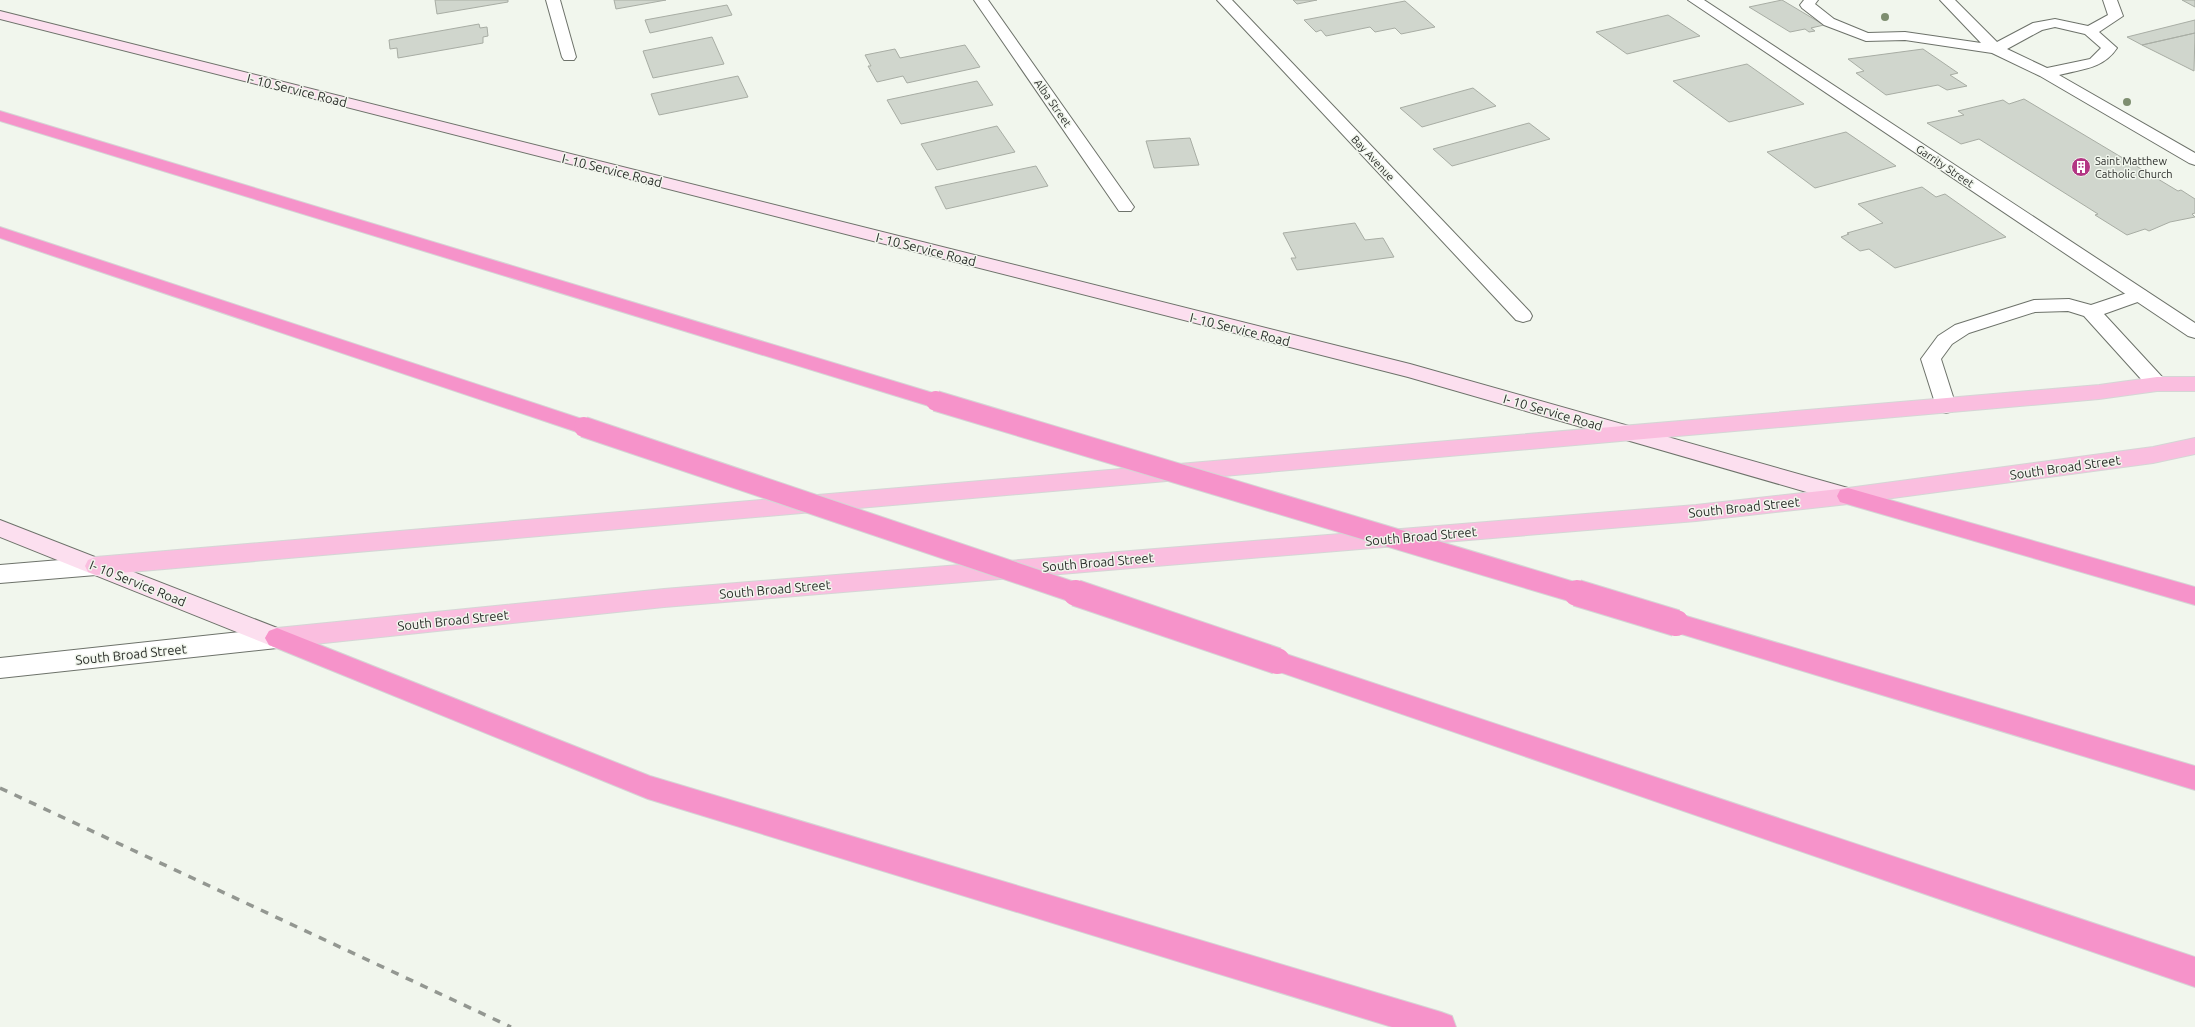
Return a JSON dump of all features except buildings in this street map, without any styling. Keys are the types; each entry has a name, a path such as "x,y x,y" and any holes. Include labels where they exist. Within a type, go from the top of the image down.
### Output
{"highway":[{"path":"0,116 936,401 2195,778"},
{"path":"0,232 584,427 2195,972"},
{"path":"1848,496 2195,596"},
{"path":"277,638 648,787 1441,1027"}],"main road":[{"name":"I- 10 Service Road","path":"0,15 1410,371 1848,496"},
{"path":"96,566 1631,434 2099,392 2158,384 2195,384"},
{"name":"South Broad Street","path":"277,638 664,598 1688,514 1848,496 2153,455 2195,446"},
{"name":"I- 10 Service Road","path":"0,528 277,638"}],"street":[{"path":"553,0 570,57"},
{"name":"Alba Street","path":"981,0 1124,207"},
{"name":"Bay Avenue","path":"1224,0 1523,316"},
{"name":"Garrity Street","path":"1695,0 2195,332"},
{"path":"1812,0 1807,5 1829,22 1866,37 1905,36 1996,49 2045,73 2195,160"},
{"path":"1948,0 1996,49"},
{"path":"2090,31 2116,16 2110,0"},
{"path":"1996,49 2021,34 2044,25 2055,23 2090,31 2110,48 2095,62 2045,73"},
{"path":"2091,312 2139,295"},
{"path":"1946,406 1931,359 1945,340 1962,329 2034,306 2069,305 2091,312 2158,384"},
{"path":"0,574 96,566"},
{"name":"South Broad Street","path":"0,668 277,638"}],"railway":[{"path":"0,788 511,1027"}],"place":[{"name":"Saint Matthew Catholic Church","path":"2081,167"}]}
